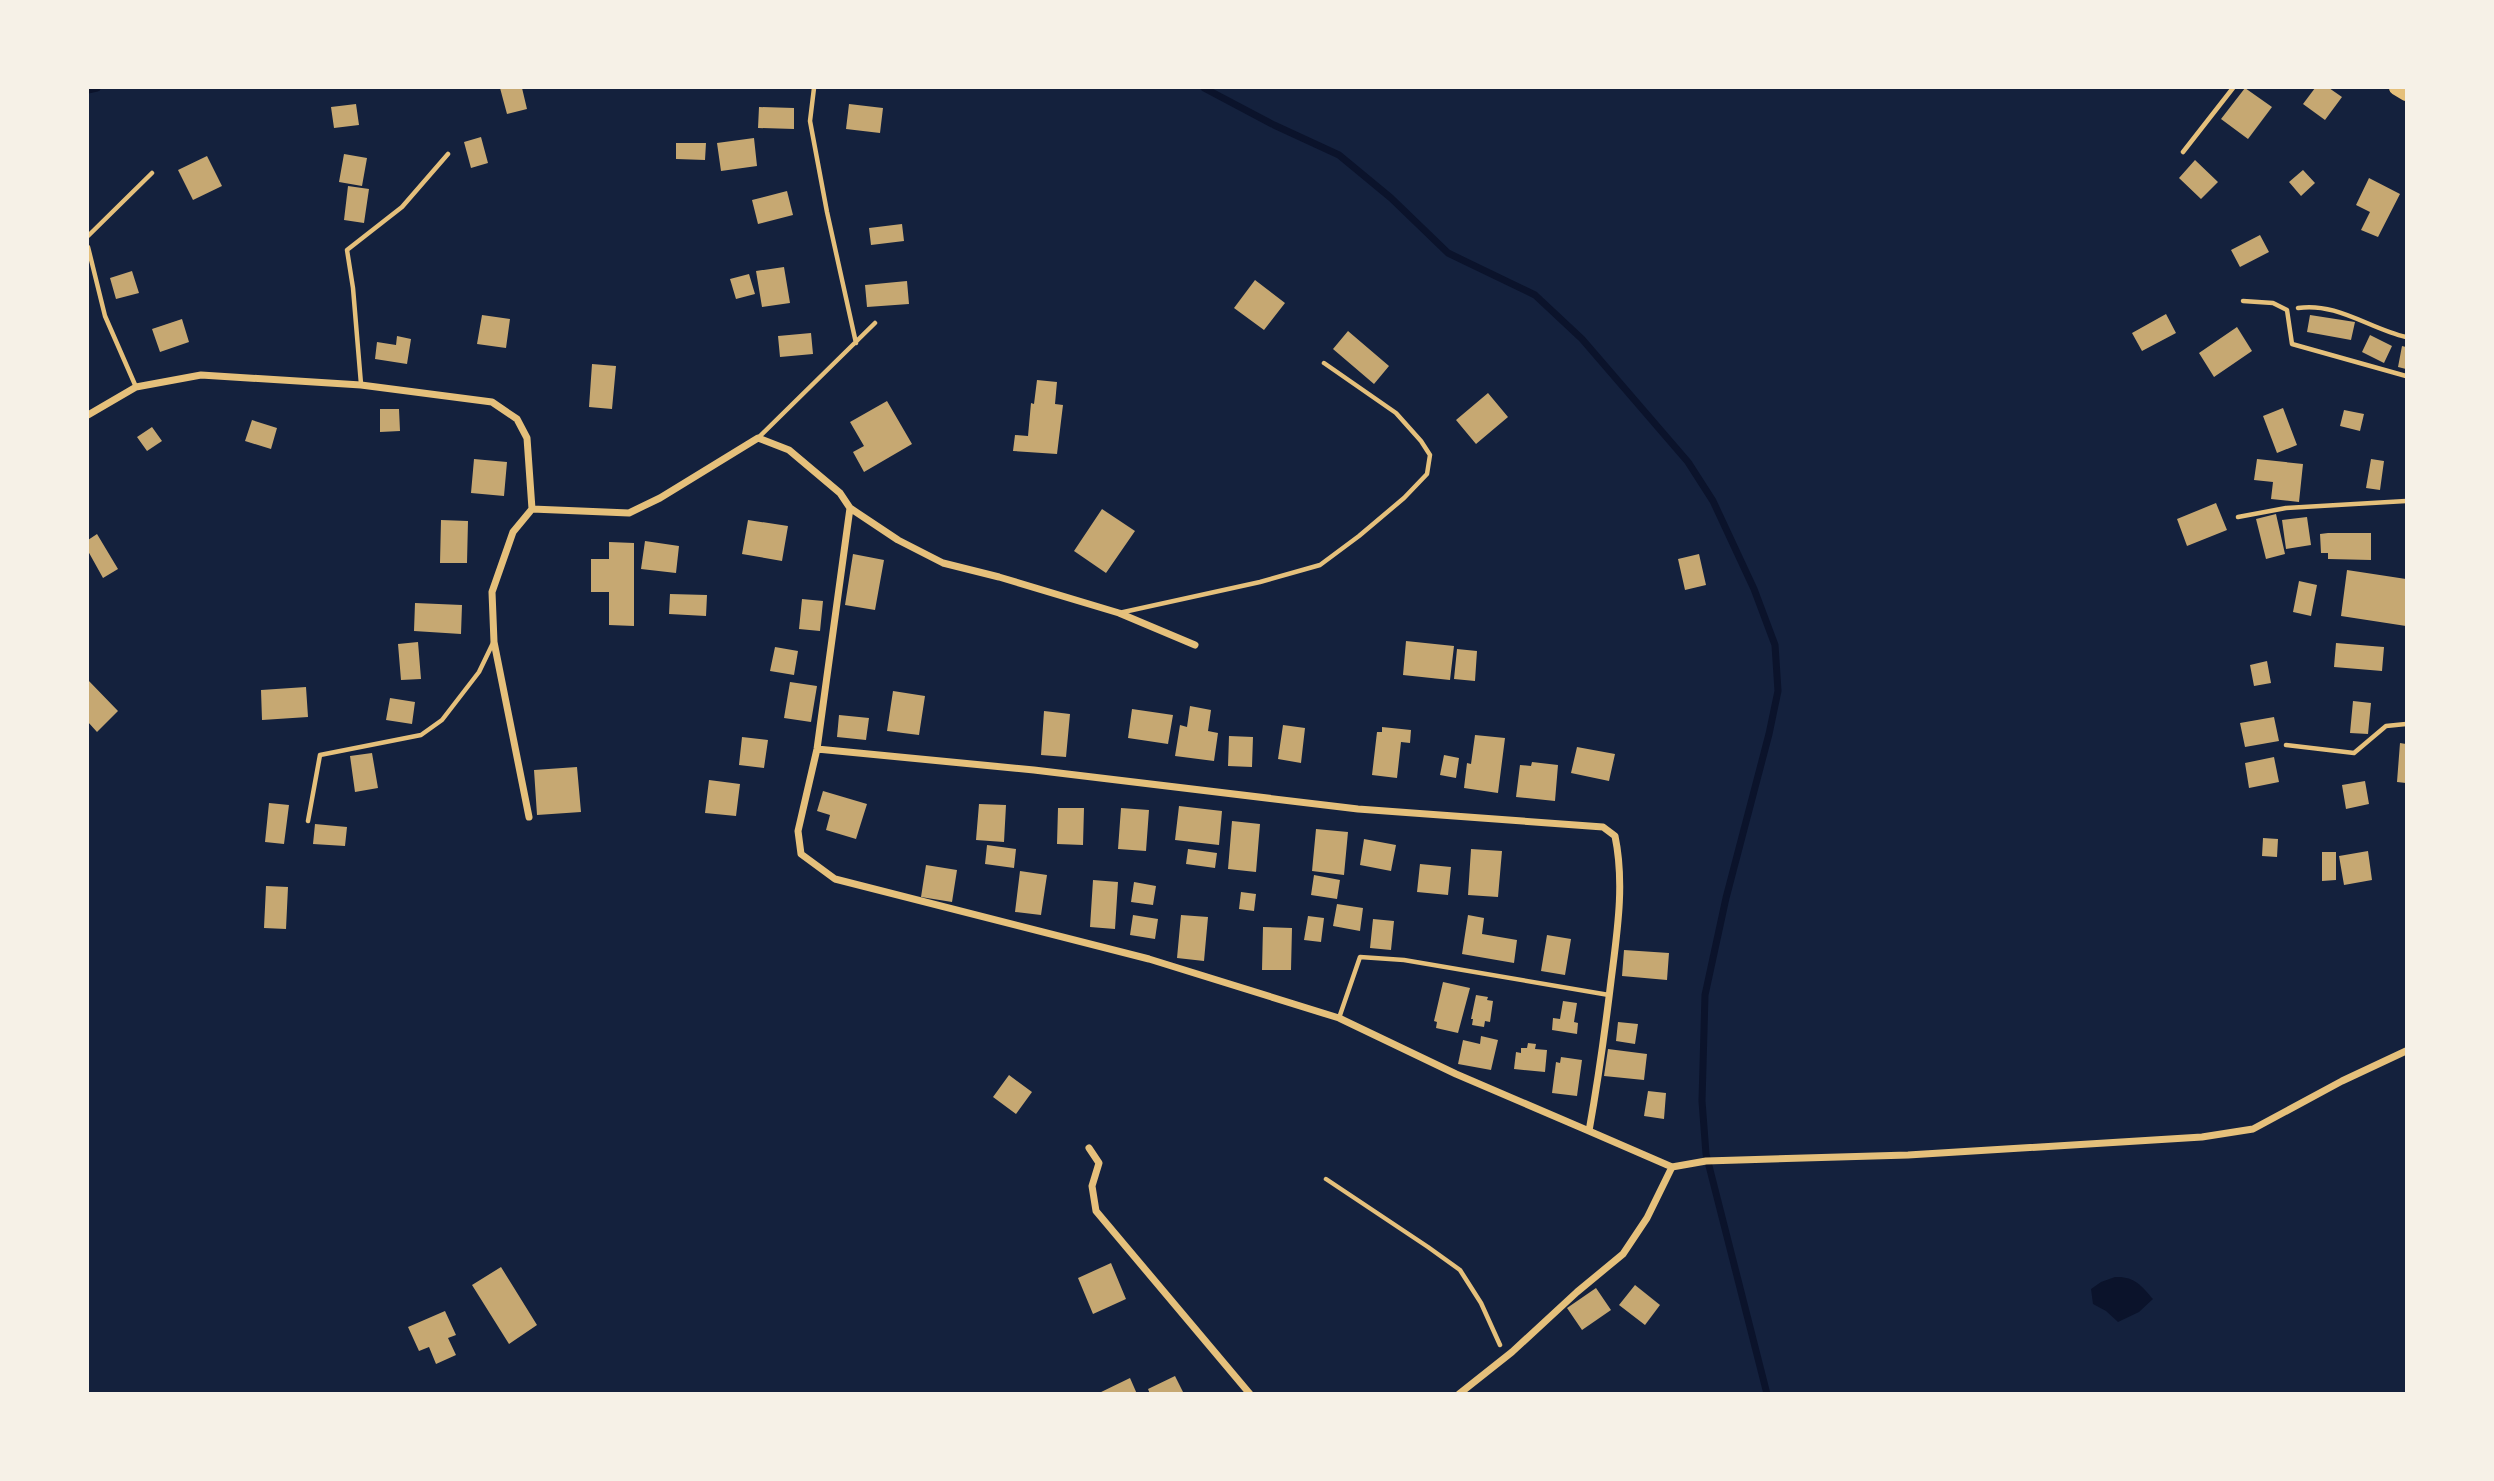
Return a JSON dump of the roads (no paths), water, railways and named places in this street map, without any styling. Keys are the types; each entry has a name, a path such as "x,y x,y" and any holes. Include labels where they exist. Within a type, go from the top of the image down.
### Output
{"main road":[{"path":"2396,88 2406,94"}],"street":[{"path":"88,415 136,387 201,375 361,385 492,402 517,419 527,438 532,509 513,533 492,592 494,642 529,817"},
{"path":"532,509 629,513 660,498 758,438 789,450 840,494 850,508 898,540 943,563 1119,613 1195,645"},
{"path":"850,508 817,749 798,831 801,854 835,879 1149,959 1339,1018 1456,1074 1672,1167 1706,1161 1908,1155 2202,1137 2253,1129 2342,1081 2406,1051"},
{"path":"817,749 1034,770 1359,809 1603,827 1615,836 1620,859 1619,912 1601,1070 1589,1131"},
{"path":"1089,1148 1099,1163 1092,1186 1096,1211 1250,1394"},
{"path":"1459,1394 1623,1254 1647,1218 1672,1167"}],"lane":[{"path":"814,88 810,121 856,343"},
{"path":"361,385 347,250 402,207 448,154"},
{"path":"88,236 152,173"},
{"path":"88,247 105,316 136,387"},
{"path":"2243,301 2273,303 2287,310 2292,344 2406,376"},
{"path":"758,438 875,323"},
{"path":"1119,613 1260,582 1320,565 1377,521 1427,474 1430,455 1396,413 1324,363"},
{"path":"2238,517 2287,508 2406,501"},
{"path":"308,821 320,755 421,735 442,720 479,672 494,642"},
{"path":"2286,745 2354,753 2386,726 2406,723"},
{"path":"1339,1018 1360,957 1404,960 1609,995"}],"water":[{"path":"2115,1277 2137,1282 2153,1299 2139,1312 2118,1322 2093,1304 2091,1289"}],"waterway":[{"path":"88,90 97,88"},
{"path":"1204,88 1339,155 1391,198 1448,253 1535,295 1582,339 1688,462 1713,501 1754,589 1775,645 1778,691 1726,898 1705,995 1702,1101 1706,1154 1767,1394"}]}
